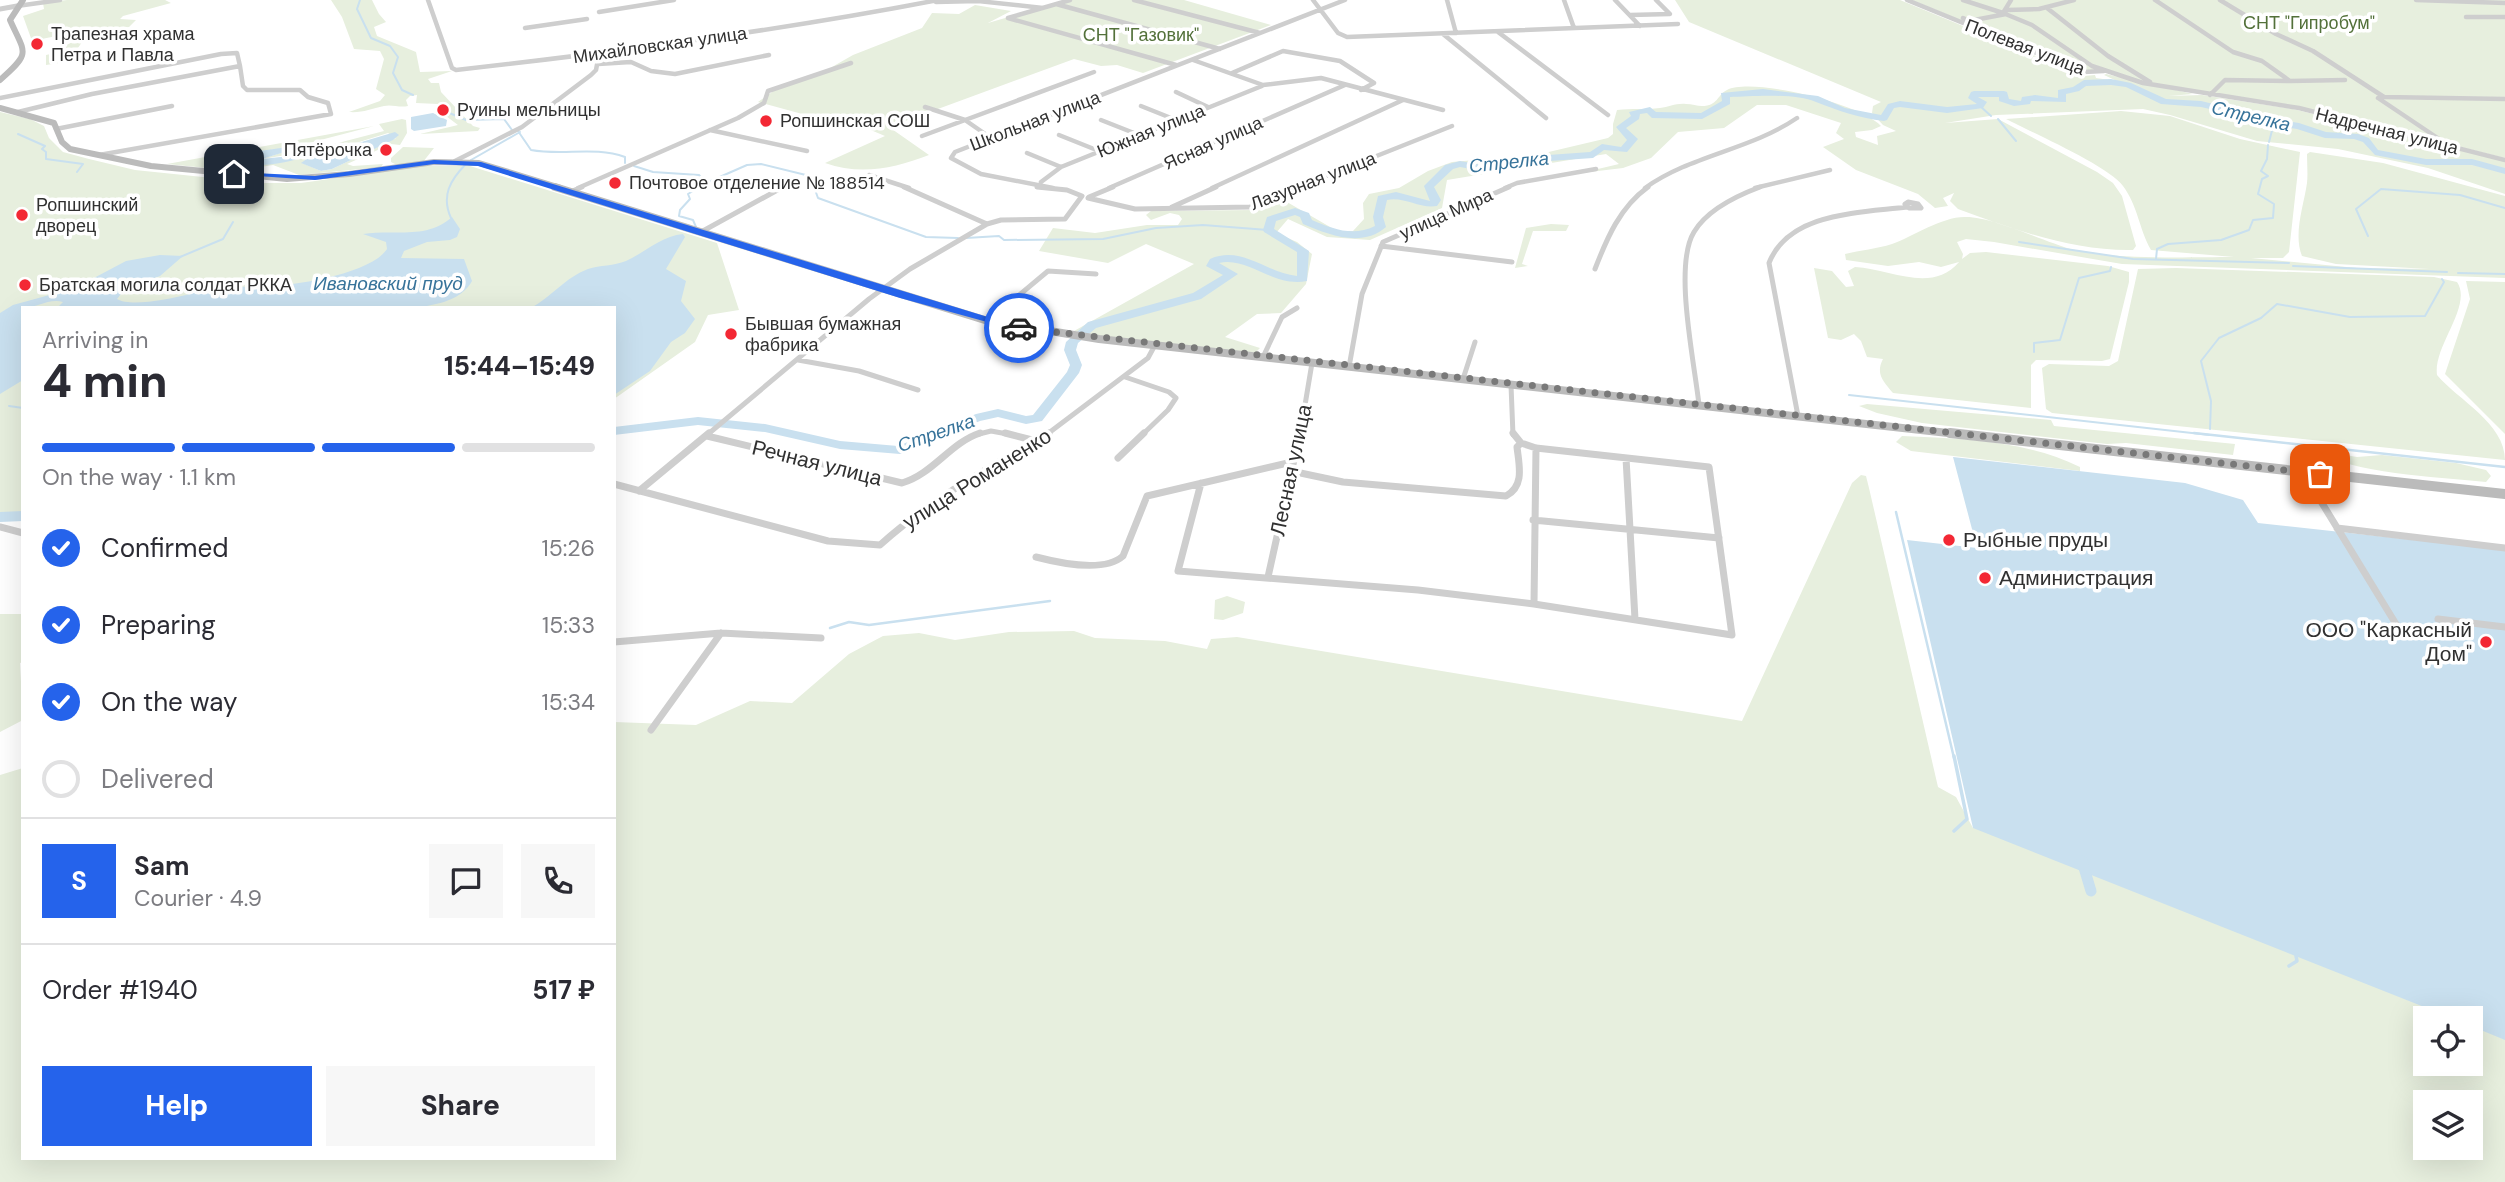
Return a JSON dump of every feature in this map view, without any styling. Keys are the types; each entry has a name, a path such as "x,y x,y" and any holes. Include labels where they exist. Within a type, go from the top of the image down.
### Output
{"main road":[{"path":"0,80 16,65 24,49 10,20 23,0"},
{"path":"0,108 54,123 62,142 70,149 151,166 287,178 315,178 455,160 502,169 988,321 1055,334 2505,494"}],"street":[{"path":"0,9 60,0"},
{"name":"Михайловская улица","path":"428,0 454,70 599,54 873,15 938,0"},
{"path":"599,12 674,0"},
{"path":"1070,0 1008,18 1177,65"},
{"path":"1134,0 1261,33"},
{"path":"1313,0 1338,33 1347,37 1678,24"},
{"name":"Школьная улица","path":"1085,197 1070,191 1038,187 972,170 951,158 955,152 1345,0"},
{"path":"1447,0 1456,33"},
{"path":"1564,0 1574,28"},
{"path":"1615,0 1640,26"},
{"path":"1630,15 1670,14 1656,0"},
{"name":"Полевая улица","path":"1907,0 2083,72 2105,71"},
{"name":"Полевая улица","path":"1919,0 1969,21 2006,12"},
{"path":"1963,0 2006,12 2032,25 2076,57 2105,71"},
{"path":"2006,12 2011,0"},
{"path":"2006,12 2047,8 2074,0"},
{"path":"2155,0 2233,52 2262,61 2290,81"},
{"path":"2220,0 2276,34 2313,51 2455,149"},
{"path":"2416,0 2505,4"},
{"path":"929,2 978,1 1043,8"},
{"path":"1056,4 1220,49"},
{"path":"2047,8 2108,56 2157,86"},
{"path":"2466,17 2505,17"},
{"path":"524,28 587,19"},
{"path":"1498,31 1608,115"},
{"path":"1442,33 1546,118"},
{"path":"1231,73 1283,51 1340,61 1374,83 1361,90"},
{"path":"0,98 237,52 243,86 247,90 300,90 309,97 328,103 331,114 95,156"},
{"path":"455,160 522,127 591,75 598,64 599,54"},
{"path":"598,64 631,62 651,71 675,74 769,55"},
{"path":"162,59 175,78"},
{"path":"1193,59 1263,85 1321,78 1443,110"},
{"path":"570,192 760,106 764,103 768,91 851,63"},
{"path":"18,112 240,66"},
{"name":"Надречная улица","path":"2105,71 2157,86 2299,108 2505,160"},
{"path":"922,136 1094,72"},
{"path":"2210,95 2225,80 2345,80"},
{"name":"Южная улица","path":"1041,182 1061,167 1263,85"},
{"name":"Ясная улица","path":"1085,197 1345,85"},
{"path":"1176,92 1208,107"},
{"path":"2381,98 2505,99"},
{"path":"1167,209 1403,100"},
{"path":"56,130 172,106"},
{"path":"1141,106 1177,120"},
{"path":"925,107 965,120 991,138"},
{"path":"1595,269 1605,238 1617,218 1631,199 1649,185 1692,162 1773,135 1797,118"},
{"path":"1101,120 1139,135"},
{"name":"Лазурная улица","path":"1085,197 1135,209 1250,207 1452,126"},
{"path":"709,130 807,151"},
{"path":"1059,135 1100,151"},
{"path":"1027,153 1061,167"},
{"name":"улица Мира","path":"1349,367 1355,350 1354,333 1359,307 1383,242 1517,183 1596,169"},
{"path":"1699,405 1689,324 1686,255 1691,237 1705,218 1749,191 1830,170"},
{"path":"869,175 908,188 987,223"},
{"path":"701,232 793,181"},
{"path":"639,491 910,269 987,223 1001,220 1065,219 1085,197"},
{"path":"1798,416 1769,263 1770,255 1785,236 1812,223 1907,207"},
{"path":"1381,246 1512,262"},
{"path":"988,321 1048,271 1096,274"},
{"path":"1263,357 1282,317 1297,308"},
{"path":"1463,379 1475,342"},
{"name":"улица Романенко","path":"616,485 828,541 880,545 909,519 957,486 1036,441 1125,377 1148,358 1155,345"},
{"path":"798,360 833,364 889,377 918,390"},
{"name":"Лесная улица","path":"1268,577 1306,412 1307,383 1312,363"},
{"path":"1118,458 1168,410 1175,398 1169,392 1125,377"},
{"path":"1201,483 1178,570 1418,590 1534,604 1732,635 1709,467 1536,448 1521,443 1513,436 1510,418 1511,384"},
{"name":"Речная улица","path":"710,434 902,483 922,474 956,444 974,433 1005,432 1036,441"},
{"path":"1292,471 1343,482 1506,496 1514,493 1520,484 1517,447 1521,443"},
{"path":"1534,604 1536,448"},
{"path":"1626,458 1635,620"},
{"path":"1037,557 1066,565 1115,563 1123,556 1147,496 1293,462"},
{"path":"2303,472 2399,629"},
{"path":"1533,520 1719,538"},
{"path":"0,527 21,532"},
{"path":"2337,528 2505,548"},
{"path":"2438,619 2505,627"},
{"path":"651,730 721,633"},
{"path":"616,642 721,633 821,638"}],"green space":[{"path":"67,0 165,0 171,3 123,16 120,19 136,20 129,27 69,37 71,33 32,41 23,16 44,9 43,3"},
{"path":"331,0 372,0 386,22 374,27 377,36 416,52 420,72 452,71 428,79 431,83 439,83 441,92 473,126 480,128 478,131 420,134 458,125 446,116 438,104 416,103 417,95 406,100 408,106 387,106 349,112 380,101 385,95 376,89 384,59 380,51 354,49 342,17"},
{"name":"СНТ \"Газовик\"","path":"1066,0 1184,0 1271,25 1143,73 1117,65 1101,66 1074,59 889,127 929,155 878,169 852,169 825,163 885,136 842,118 824,120 758,102 779,87 825,71 853,55 922,28 932,13 959,14 975,5 1011,11 988,23"},
{"path":"1675,0 1900,0 2084,76 2095,75 2096,78 2117,81 2104,75 2106,74 2193,94 2168,96 2202,95 2293,109 2505,161 2505,194 2428,168 2338,149 2257,141 2143,109 1996,115 1945,123 1998,119 2113,183 2122,196 2136,246 2133,250 2088,247 2023,231 1958,209 1950,201 1954,193 1943,198 1948,206 1935,208 1918,194 1856,170 1823,147 1844,139 1836,133 1841,123 1786,105 1757,105 1724,128 1678,132 1651,158 1623,168 1581,173 1619,164 1606,154 1447,180 1442,208 1370,240 1327,237 1288,219 1276,233 1297,242 1312,254 1306,284 1281,313 1257,314 1225,337 1260,348 1255,353 1074,331 1194,264 1146,244 1108,263 1039,251 1053,228 1095,233 1147,225 1178,225 1182,219 1179,215 1170,213 1151,220 1146,215 1151,211 1256,210 1276,200 1287,202 1337,231 1353,231 1364,219 1363,203 1369,194 1399,188 1428,171 1452,162 1536,155 1608,138 1613,134 1617,110 1655,109 1682,104 1707,106 1727,90 1740,87 1782,90 1853,109 1881,126 1855,132 1856,137 1878,145 1877,136 1896,131 1883,125 1872,113 1873,106 1881,102 1689,22"},
{"name":"СНТ \"Гипробум\"","path":"1912,0 2505,0 2505,158 2299,107 2143,82 2109,73 2086,72"},
{"path":"83,37 90,40 82,42 78,48 92,49 64,56 67,60 65,62 46,65 46,55 60,52 58,49"},
{"path":"2121,111 2170,116 2240,139 2300,152 2289,252 2283,258 2251,258 2357,268 2430,269 2336,264 2302,256 2299,229 2307,183 2307,154 2310,152 2383,163 2505,196 2505,278 2122,264 1994,242 1966,239 1957,242 1963,254 1962,259 1970,253 1986,252 2108,266 2129,272 2129,282 2110,359 2036,360 2031,365 2031,408 1893,393 1880,373 1883,359 1867,357 1861,341 1854,334 1841,340 1828,338 1814,268 1832,271 1846,287 1854,286 1848,271 1855,267 1910,277 1936,277 1959,262 1941,267 1919,262 1888,266 1846,260 1845,254 1892,244 1938,223 1957,218 1990,221 2074,250 2091,253 2153,257 2234,257 2151,250 2132,201 2115,178 2086,159 2006,119"},
{"path":"0,112 30,119 44,126 49,138 63,152 135,170 260,183 301,183 422,166 470,166 717,243 739,310 708,315 695,342 616,398 616,306 21,306 21,520 0,515"},
{"path":"406,120 407,133 400,145 391,144 347,164 383,164 381,167 299,175 273,165 236,171 167,164 374,126 309,143 315,149 384,131 379,124","holes":["388,133 396,138 332,169 321,171 302,163 308,158","302,146 262,159 305,152 307,155 286,161 253,165 221,163 230,155"]},
{"path":"403,147 434,148 423,162 397,165 391,162 391,158"},
{"path":"1551,224 1569,225 1566,231 1533,231 1522,264 1528,266 1515,268 1526,228"},
{"path":"2138,269 2434,277 2457,282 2461,292 2460,303 2437,364 2437,375 2489,423 2503,447 2505,460 2052,413 2046,409 2042,368 2049,364 2109,366 2118,361"},
{"path":"2466,281 2505,282 2505,434 2445,374 2470,299"},
{"path":"1867,404 2051,420 2054,426 2235,444 2233,455 2126,443 2107,444 1922,423 1859,406"},
{"path":"1902,436 2015,446 2059,458 2080,467 2080,471 1911,451 1896,442"},
{"path":"2309,449 2357,457 2382,455 2456,463 2486,470 2491,476 2486,482 2395,473 2328,458"},
{"path":"1861,475 1866,476 1938,787 1956,797 1973,828 2209,714 2475,1006 2413,1006 2413,1076 2483,1076 2483,1015 2505,1039 2505,1182 0,1182 0,775 21,769 21,1160 616,1160 616,722 696,725 750,701 792,703 849,654 883,636 919,633 955,640 1009,632 1074,631 1095,638 1165,641 1207,649 1211,639 1237,637 1742,721 1852,483"},
{"path":"1227,596 1245,602 1243,613 1223,620 1214,619 1215,600"},
{"path":"0,614 21,614 21,721 0,732"}],"water":[{"path":"433,113 447,120 446,126 414,131 411,129 411,117"},
{"path":"395,132 399,135 393,140 332,169 321,171 301,163 308,158"},
{"path":"304,146 262,159 308,154 288,162 263,165 215,160 223,156"},
{"name":"Ивановский пруд","path":"452,217 460,229 457,237 427,242 404,251 401,258 464,259 472,281 461,294 445,302 427,306 59,306 63,302 58,301 21,306 21,381 0,394 0,313 13,305 75,288 126,261 160,255 183,256 160,276 125,289 117,299 150,302 186,295 208,287 266,287 331,277 365,265 387,249 386,242 363,234 421,231 442,224"},
{"path":"683,234 685,237 666,269 686,281 681,301 695,319 685,333 671,342 650,371 616,394 616,306 534,306 580,273 626,261 675,235"},
{"path":"1953,457 2185,483 2243,500 2258,523 2505,550 2505,1040 2483,1031 2483,1006 2422,1006 1973,828 1907,540 1977,548"}],"waterway":[{"path":"360,0 357,9 371,38 390,46 398,57 393,73 402,90 413,95"},
{"name":"Стрелка","path":"616,431 698,421 765,428 840,445 900,450 976,418 998,413 1026,420 1037,418 1073,373 1076,365 1070,350 1072,342 1092,325 1197,296 1232,274 1212,266 1214,261 1221,258 1247,260 1273,274 1303,279 1303,251 1268,230 1271,219 1295,211 1305,215 1307,222 1326,230 1344,235 1362,235 1381,227 1378,217 1382,198 1396,195 1433,204 1436,200 1429,186 1449,167 1460,164 1487,169 1520,160 1593,155 1602,147 1623,150 1633,139 1628,137 1621,127 1636,117 1634,112 1650,110 1652,115 1702,116 1727,102 1724,95 1763,92 1818,99 1841,110 1884,118 1891,106 1900,104 1947,110 1980,106 1982,102 1973,98 1974,94 2004,94 2006,97 2002,99 2018,103 2027,102 2025,99 2030,98 2058,101 2063,100 2061,92 2076,89 2084,83 2111,82 2128,85 2164,102 2201,104 2227,110 2229,115 2299,126 2325,135 2355,136 2366,140 2375,152 2426,162 2472,162 2505,171"},
{"path":"1980,106 1991,116"},
{"path":"440,109 466,120 504,119 512,130"},
{"path":"1998,119 2016,141"},
{"path":"2269,142 2274,123"},
{"path":"471,160 519,133"},
{"path":"519,133 531,150 602,152 625,157 625,163"},
{"path":"18,134 45,146 42,149 46,152 46,159 83,164 77,172"},
{"path":"2156,259 2157,249 2168,244 2221,240 2249,230 2253,220 2273,218 2274,204 2258,194 2262,179 2268,176 2261,171 2267,159 2268,145"},
{"path":"451,218 447,195 452,182 466,164"},
{"path":"706,183 747,165 761,164 810,176 818,198 926,237 958,238"},
{"path":"634,166 653,172 699,175 706,183"},
{"path":"696,227 693,220 679,216 680,210 690,199 688,194 706,183"},
{"path":"2368,236 2356,209 2381,189 2460,195 2505,208"},
{"path":"180,257 223,239 233,222"},
{"path":"966,238 999,236 1004,240 1103,239 1156,228 1203,225 1268,230"},
{"path":"2019,242 2133,259 2289,263"},
{"path":"2293,266 2447,272"},
{"path":"2034,352 2034,343 2060,340 2079,278 2110,271 2111,267"},
{"path":"2458,273 2505,274"},
{"path":"2210,429 2211,401 2201,361 2219,338 2261,318 2277,304 2350,317 2425,316 2444,282 2442,279"},
{"path":"1849,395 2210,435"},
{"path":"9,406 21,408"},
{"path":"2194,433 2505,467"},
{"path":"1896,512 1954,758"},
{"name":"Стрелка","path":"0,517 21,516"},
{"path":"830,628 849,622 869,625 1050,601"},
{"path":"1954,756 1967,819 1954,831"},
{"path":"2082,861 2091,891"},
{"path":"2289,966 2297,961 2296,956"}],"way so far":[{"path":"1019,328 2320,474"}],"place":[{"name":"Трапезная храма Петра и Павла","path":"37,44"},
{"name":"Руины мельницы","path":"443,110"},
{"name":"Ропшинская СОШ","path":"766,121"},
{"name":"Пятёрочка","path":"386,150"},
{"name":"Почтовое отделение № 188514","path":"615,183"},
{"name":"Ропшинский дворец","path":"22,215"},
{"name":"Братская могила солдат РККА","path":"25,285"},
{"name":"Бывшая бумажная фабрика","path":"731,334"},
{"name":"Рыбные пруды","path":"1949,540"},
{"name":"Администрация","path":"1985,578"},
{"name":"ООО \"Каркасный Дом\"","path":"2486,642"}],"route":[{"path":"234,174 315,178 455,160 479,163 903,296 1019,328"}]}
